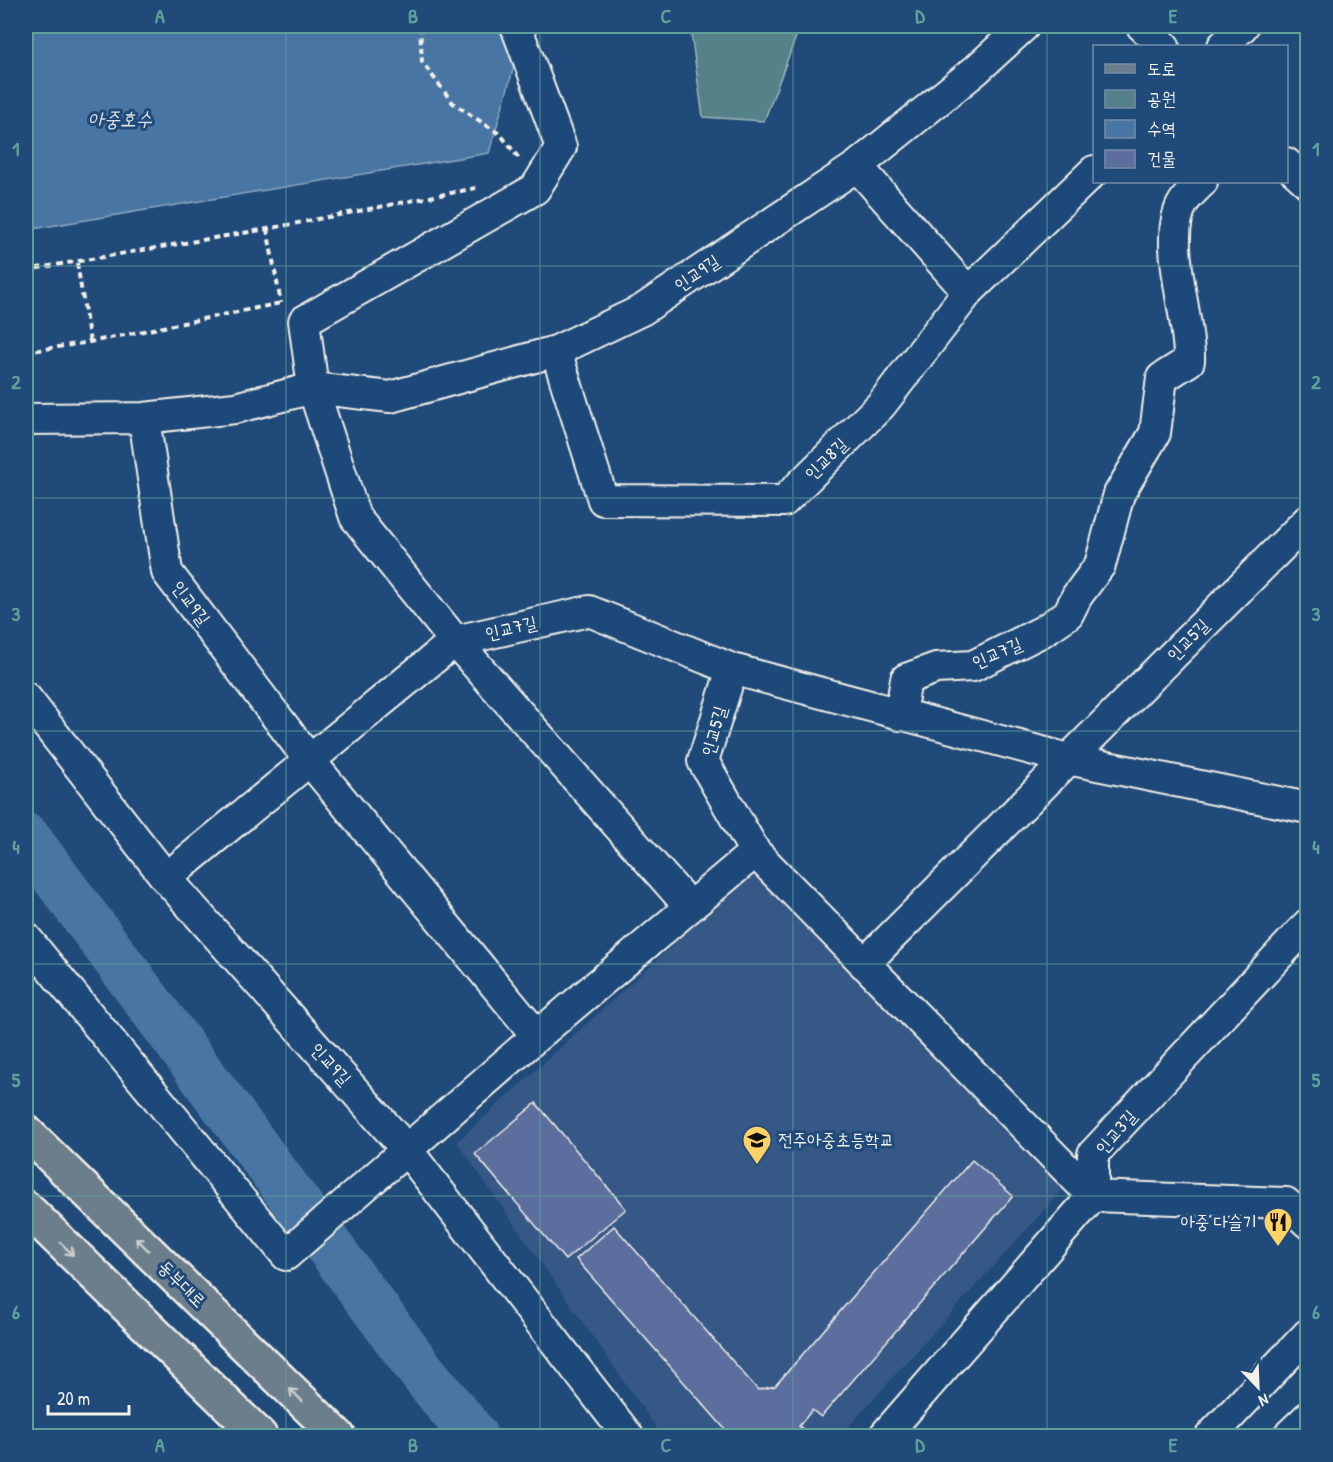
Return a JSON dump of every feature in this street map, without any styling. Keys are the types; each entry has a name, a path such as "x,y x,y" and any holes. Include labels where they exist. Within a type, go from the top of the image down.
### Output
{"main road":[{"name":"동부대로","path":"26,1132 338,1437"},
{"path":"26,1208 260,1437"}],"street":[{"path":"516,26 561,147 535,189 293,312 314,388 355,517 455,641 689,906"},
{"name":"인교9길","path":"26,419 144,418 235,408 314,388 390,397 556,351 642,310 857,166 976,70 1024,26"},
{"path":"1142,26 1163,45"},
{"path":"1223,45 1243,26"},
{"path":"1288,164 1308,183"},
{"path":"857,166 968,292"},
{"name":"인교8길","path":"556,351 603,500 784,501 881,405 968,292 1093,173"},
{"name":"인교7길","path":"455,641 589,611 732,669 900,715 906,679 936,668 973,666 1044,631 1068,614 1077,596 1100,565 1119,494 1155,433 1162,378 1189,361 1179,286 1176,231 1182,204 1201,183"},
{"name":"인교9길","path":"144,418 167,572 310,761 537,1036"},
{"name":"인교5길","path":"864,964 1308,520"},
{"path":"166,878 455,641"},
{"name":"인교5길","path":"732,669 703,761 755,852 1093,1196"},
{"name":"인교9길","path":"26,698 166,878 407,1150 628,1437"},
{"path":"900,715 1068,759 1308,808"},
{"path":"26,938 286,1255 537,1036 755,852"},
{"name":"인교3길","path":"1093,1196 1094,1154 1308,924"},
{"path":"884,1437 1093,1196 1286,1203 1308,1223"},
{"path":"1211,1437 1308,1335"},
{"path":"1288,1437 1308,1417"}],"path":[{"path":"420,26 422,62 453,103 501,135 521,162 515,169"},
{"path":"26,270 267,229 482,187"},
{"path":"26,352 293,312 267,229"},
{"path":"77,263 90,342"}],"shaded area":[{"name":"전주아중초등학교","path":"752,873 1064,1188 840,1436 662,1436 457,1142"}],"green space":[{"path":"690,26 798,26 799,29 764,121 703,117"}],"water":[{"name":"아중호수","path":"26,26 507,26 517,56 489,153 26,230"}],"building":[{"path":"536,1103 626,1209 565,1260 475,1154"},
{"path":"972,1160 1013,1196 821,1417 812,1410 799,1426 811,1436 731,1436 576,1259 614,1226 758,1390 775,1386"}],"waterway":[{"path":"26,837 422,1372 474,1436"}],"place":[{"name":"전주아중초등학교","path":"757,1166"},
{"name":"아중 다슬기","path":"1278,1248"}]}
